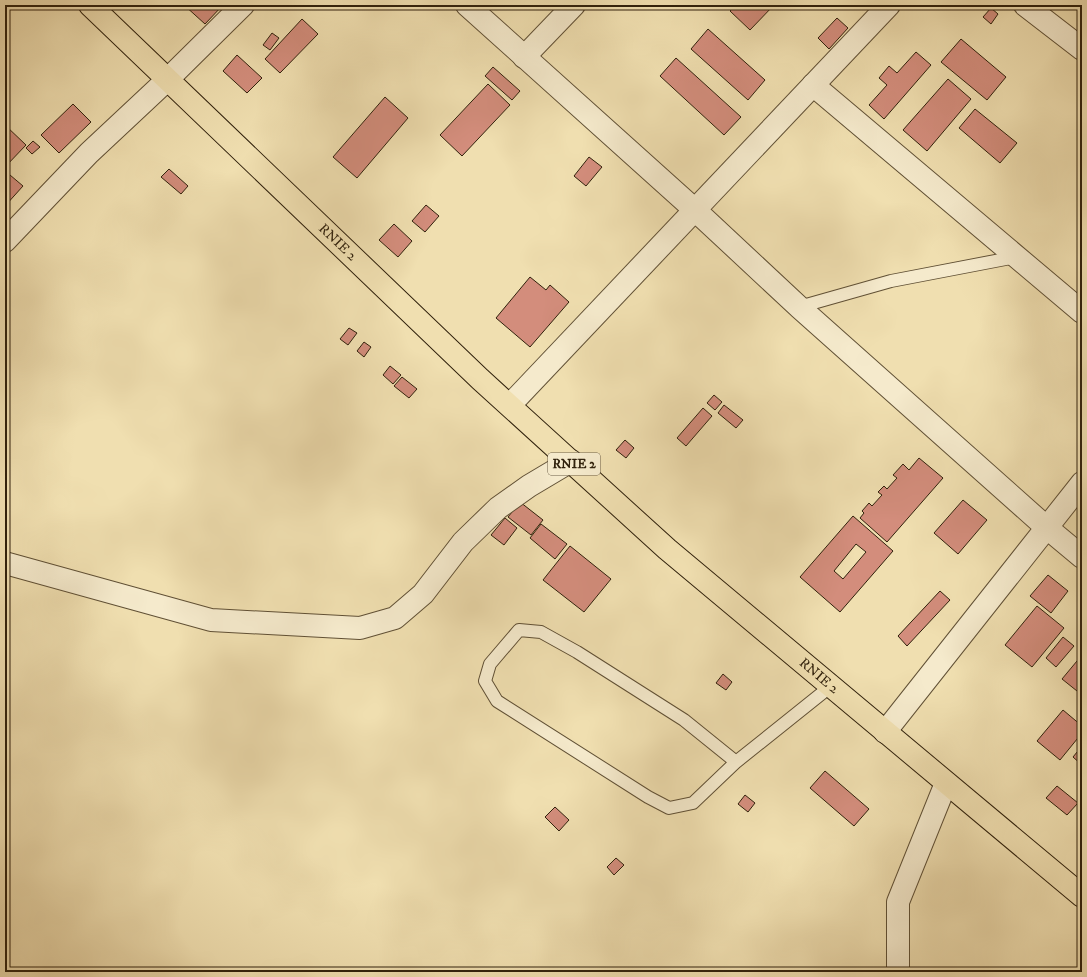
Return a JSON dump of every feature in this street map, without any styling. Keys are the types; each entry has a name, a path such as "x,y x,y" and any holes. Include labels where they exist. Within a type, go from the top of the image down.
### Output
{"main road":[{"name":"RNIE 2","path":"90,5 475,374 667,549 1082,896"}],"street":[{"path":"5,241 89,153 167,80 243,5"},
{"path":"467,5 695,210 799,307 1046,527 1082,557"},
{"path":"524,57 574,5"},
{"path":"510,405 889,5"},
{"path":"1026,5 1082,49"},
{"path":"813,85 1082,312"},
{"path":"5,563 211,620 360,628 395,618 423,594 463,542 498,508 529,486 571,461"},
{"path":"885,732 1082,483"},
{"path":"898,972 898,902 946,783"}],"lane":[{"path":"799,307 891,281 1016,257"},
{"path":"736,762 684,720 577,652 541,632 519,630 490,664 485,681 497,701 648,797 669,808 693,803 736,762 831,686"}],"building":[{"path":"184,5 223,5 205,24"},
{"path":"736,5 774,5 750,30 730,11"},
{"path":"991,8 998,14 991,24 983,17"},
{"path":"837,18 848,28 829,49 818,38"},
{"path":"302,19 318,34 280,73 265,59"},
{"path":"708,29 765,80 748,100 691,49"},
{"path":"272,33 279,38 270,50 263,45"},
{"path":"961,39 1006,77 987,100 941,62"},
{"path":"916,52 931,65 884,119 869,105 887,85 879,78 889,66 897,73"},
{"path":"237,55 262,78 247,93 223,71"},
{"path":"676,58 741,117 724,135 660,76"},
{"path":"493,67 520,91 512,100 485,76"},
{"path":"948,79 971,99 927,151 903,130"},
{"path":"488,84 510,105 462,156 440,135"},
{"path":"385,97 408,118 357,178 333,157"},
{"path":"73,104 91,122 59,153 41,135"},
{"path":"975,109 1017,143 1000,163 959,128"},
{"path":"5,125 26,145 5,167"},
{"path":"33,141 40,147 32,154 26,148"},
{"path":"589,157 602,167 586,186 574,176"},
{"path":"169,169 188,186 181,194 161,177"},
{"path":"10,175 23,186 5,206 5,181"},
{"path":"426,205 439,216 425,232 412,221"},
{"path":"394,224 412,241 398,257 379,240"},
{"path":"530,277 546,290 550,285 569,302 530,347 496,318"},
{"path":"349,328 357,333 348,345 340,339"},
{"path":"364,342 371,347 364,357 357,351"},
{"path":"390,366 401,375 393,384 383,375"},
{"path":"402,377 417,389 409,398 394,386"},
{"path":"714,395 722,402 715,410 707,403"},
{"path":"724,405 743,420 736,428 718,413"},
{"path":"703,408 712,416 686,446 677,438"},
{"path":"625,440 634,448 626,458 616,450"},
{"path":"919,458 943,478 887,542 860,518 864,513 862,511 869,503 872,506 882,495 878,492 884,486 887,489 897,478 893,475 903,464 909,470"},
{"path":"963,500 987,520 958,554 934,533"},
{"path":"520,502 543,520 531,535 508,517"},
{"path":"853,516 893,551 840,612 800,577","holes":["856,544 866,552 843,579 834,571"]},
{"path":"505,518 517,528 504,545 491,535"},
{"path":"541,524 567,544 555,559 530,538"},
{"path":"570,546 611,579 584,612 543,580"},
{"path":"1048,575 1068,591 1051,613 1030,596"},
{"path":"940,591 950,600 907,646 898,636"},
{"path":"1037,606 1064,628 1032,667 1005,645"},
{"path":"1063,637 1074,646 1056,667 1046,658"},
{"path":"1082,655 1082,695 1062,679"},
{"path":"723,674 732,682 726,690 716,683"},
{"path":"1063,710 1082,726 1082,733 1060,760 1037,741"},
{"path":"1082,746 1082,765 1073,757"},
{"path":"825,771 869,809 854,826 810,788"},
{"path":"1057,786 1078,803 1067,815 1046,798"},
{"path":"745,795 755,803 748,812 738,804"},
{"path":"555,807 569,820 559,831 545,817"},
{"path":"616,858 624,865 614,875 607,867"}]}
